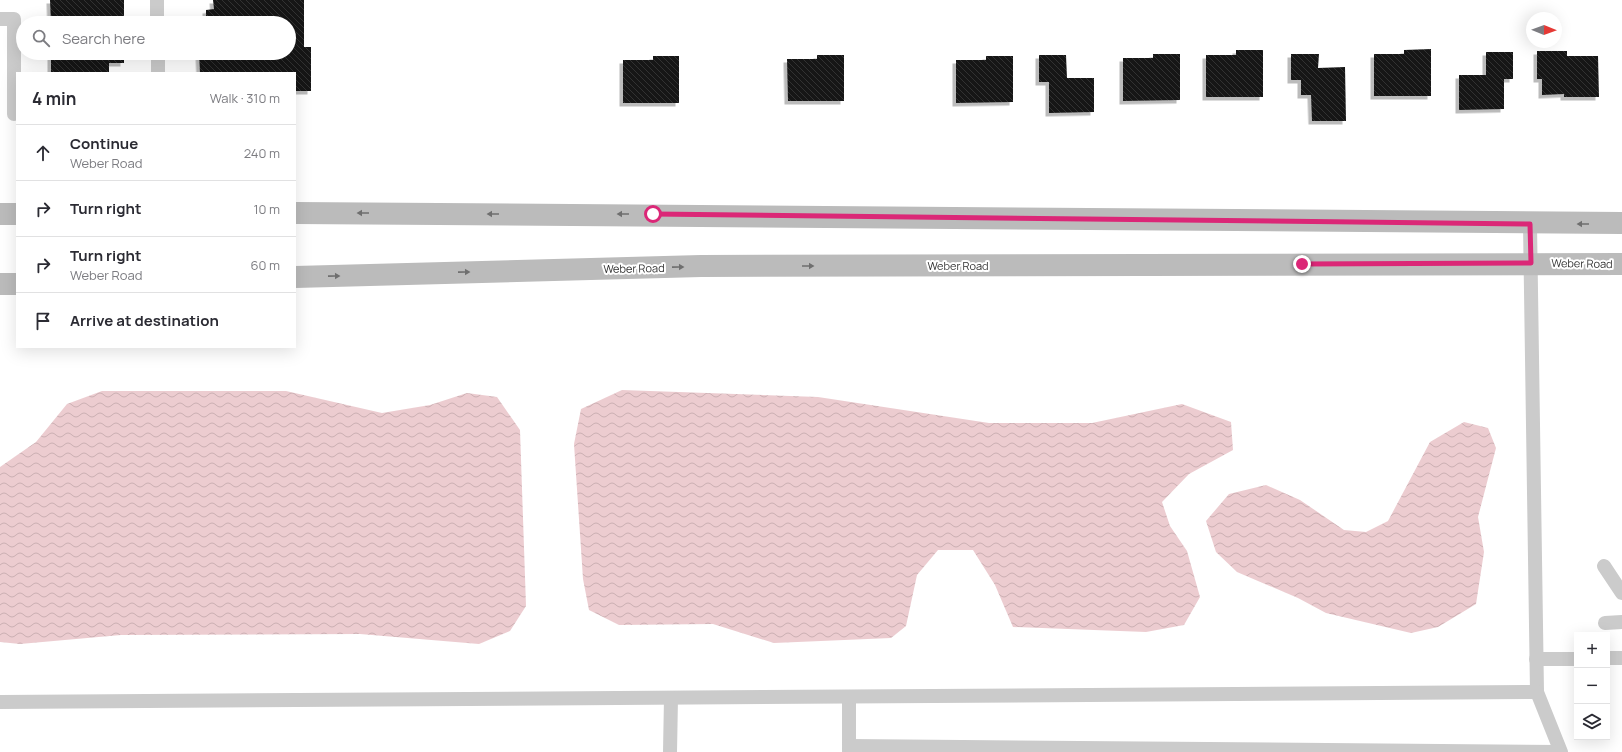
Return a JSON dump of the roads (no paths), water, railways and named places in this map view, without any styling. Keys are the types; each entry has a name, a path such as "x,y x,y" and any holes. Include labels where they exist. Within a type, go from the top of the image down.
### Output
{"main road":[{"path":"296,213 645,214 1530,224 1622,223"},
{"path":"0,214 16,214"},
{"name":"Weber Road","path":"296,277 701,266 1622,264"},
{"path":"0,284 16,284"}],"lane":[{"path":"157,0 158,16"},
{"path":"0,19 14,19 10,114"},
{"path":"158,60 158,72"},
{"path":"849,697 849,749 1561,752 1537,692 1530,224"},
{"path":"1604,566 1622,593"},
{"path":"1605,623 1622,622"},
{"path":"1610,658 1622,658"},
{"path":"1536,659 1574,659"},
{"path":"0,702 1537,692"},
{"path":"670,752 671,698"}],"water":[{"path":"622,390 818,397 989,423 1092,423 1182,404 1231,422 1233,450 1189,474 1162,502 1170,526 1187,551 1200,597 1184,625 1146,632 1013,627 995,585 973,550 938,550 917,575 906,626 891,638 774,643 713,624 619,625 589,610 583,579 574,444 581,409"},
{"path":"102,391 286,391 382,413 430,405 467,393 497,397 520,430 526,606 510,631 479,644 360,634 121,635 20,644 0,642 0,467 36,442 67,404"},
{"path":"1464,422 1488,428 1496,448 1478,517 1484,552 1476,604 1438,627 1411,633 1326,613 1298,598 1237,572 1216,552 1206,521 1229,494 1266,485 1300,500 1344,530 1366,532 1388,521 1430,442"}]}
